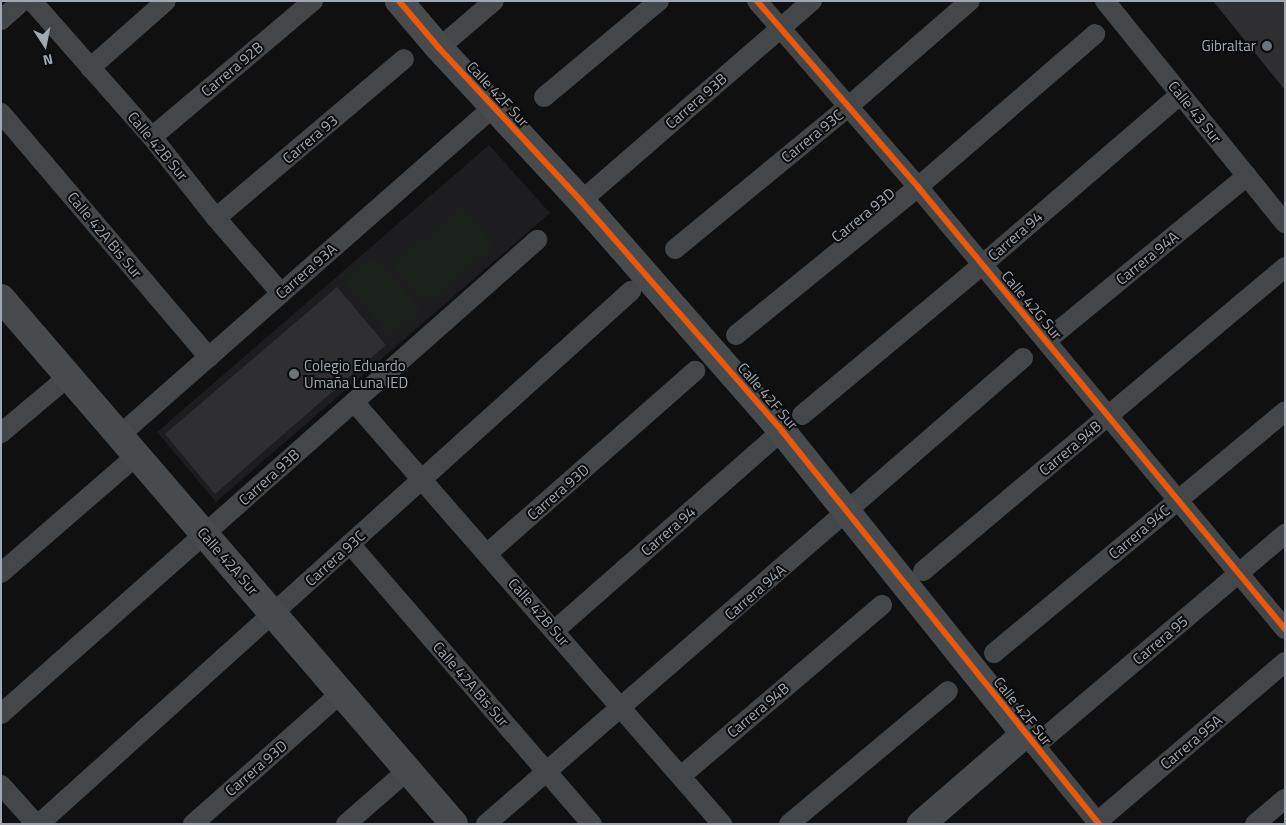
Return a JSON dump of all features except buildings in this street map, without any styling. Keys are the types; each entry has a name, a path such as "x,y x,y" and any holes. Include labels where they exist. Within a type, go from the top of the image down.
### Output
{"street":[{"path":"1,20 22,1"},
{"name":"Calle 42B Sur","path":"32,1 152,137 216,218 281,293"},
{"path":"90,68 166,1"},
{"name":"Carrera 92B","path":"152,137 313,1"},
{"name":"Calle 42F Sur","path":"399,1 493,107 792,423 847,512 1098,823"},
{"path":"439,48 494,1"},
{"path":"544,97 659,1"},
{"name":"Calle 42G Sur","path":"757,1 918,186 1177,501 1285,629"},
{"name":"Carrera 93B","path":"581,201 812,1"},
{"name":"Carrera 93C","path":"675,248 849,106 970,1"},
{"name":"Calle 43 Sur","path":"1105,1 1285,223"},
{"name":"Carrera 93D","path":"736,335 918,186 1094,34"},
{"name":"Carrera 93","path":"216,218 404,59"},
{"name":"Carrera 94","path":"554,631 792,423 982,265 1181,94"},
{"name":"Carrera 93A","path":"120,435 493,107"},
{"name":"Calle 42A Bis Sur","path":"1,113 208,357"},
{"name":"Carrera 94A","path":"1046,341 1247,176"},
{"name":"Carrera 93B","path":"1,714 537,240"},
{"name":"Carrera 94B","path":"923,570 1285,267"},
{"name":"Carrera 93C","path":"37,824 631,291"},
{"name":"Calle 42A Sur","path":"2,300 454,824"},
{"name":"Carrera 94A","path":"486,824 1023,358"},
{"name":"Carrera 93D","path":"488,553 695,371"},
{"path":"1,433 69,376"},
{"name":"Calle 42B Sur","path":"354,402 488,553 722,824"},
{"name":"Carrera 94C","path":"994,653 1285,412"},
{"path":"1,573 137,455"},
{"name":"Carrera 95","path":"921,824 1030,740 1238,574 1285,534"},
{"name":"Calle 42A Bis Sur","path":"350,544 592,824"},
{"name":"Carrera 94B","path":"681,776 882,605"},
{"name":"Carrera 95A","path":"1098,823 1285,662"},
{"path":"789,824 948,691"},
{"name":"Carrera 93D","path":"193,824 342,693"},
{"path":"346,824 408,770"},
{"path":"1,785 37,824"},
{"path":"1255,824 1285,800"}],"shaded area":[{"name":"Colegio Eduardo Umaña Luna IED","path":"489,145 550,213 216,502 157,432"},
{"path":"462,207 494,246 424,304 392,265"},
{"path":"375,256 422,310 390,337 344,282"}],"cycle path":[{"path":"399,1 439,48 581,201 782,431 1099,824"},
{"path":"757,1 918,187 1285,629"}],"place":[{"name":"Gibraltar","path":"1267,46"},
{"name":"Colegio Eduardo Umaña Luna IED","path":"294,374"}]}
